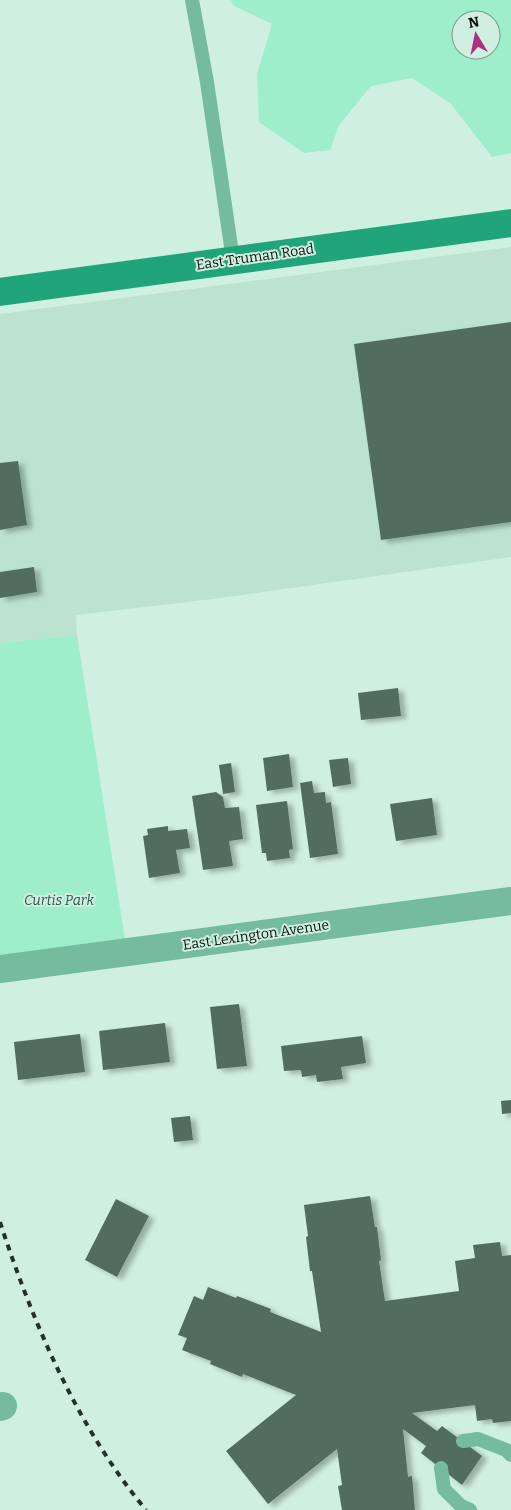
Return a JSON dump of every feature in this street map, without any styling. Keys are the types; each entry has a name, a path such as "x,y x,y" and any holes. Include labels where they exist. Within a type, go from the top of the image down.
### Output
{"main road":[{"name":"East Truman Road","path":"0,292 511,223"}],"street":[{"name":"East Lexington Avenue","path":"0,969 511,900"}],"lane":[{"path":"192,0 207,82 233,260"},
{"path":"463,1441 478,1439 506,1450 511,1455"},
{"path":"441,1468 444,1489 461,1506 470,1510"}],"shaded area":[{"path":"511,247 511,557 213,599 76,615 77,635 0,643 0,314"}],"green space":[{"path":"231,0 511,0 511,153 492,157 451,104 412,78 371,86 339,125 330,150 304,153 259,122 257,74 272,24 233,5"},
{"name":"Curtis Park","path":"77,635 127,952 0,969 0,643"}],"building":[{"path":"511,322 511,522 381,540 354,344"},
{"path":"18,461 27,525 0,530 0,463"},
{"path":"34,567 37,592 0,598 0,572"},
{"path":"398,688 401,716 361,720 358,693"},
{"path":"289,754 293,787 267,791 263,758"},
{"path":"348,758 351,784 333,787 329,760"},
{"path":"231,763 235,792 223,794 219,765"},
{"path":"312,781 314,793 325,792 326,803 331,802 338,854 310,858 300,783"},
{"path":"216,792 223,797 225,808 239,807 243,839 229,841 233,866 203,870 192,796"},
{"path":"432,798 437,835 396,841 390,804"},
{"path":"287,801 293,849 289,850 290,858 267,861 266,853 262,853 256,805"},
{"path":"168,826 168,831 187,829 190,848 176,850 180,873 149,878 143,836 148,835 147,829"},
{"path":"239,1004 247,1066 217,1069 210,1007"},
{"path":"165,1023 170,1062 103,1070 99,1031"},
{"path":"80,1034 85,1072 18,1080 14,1042"},
{"path":"362,1036 366,1063 341,1067 343,1079 317,1082 316,1075 302,1077 301,1070 284,1071 281,1046"},
{"path":"511,1100 511,1113 502,1114 501,1101"},
{"path":"190,1116 193,1140 174,1142 171,1118"},
{"path":"370,1196 375,1227 377,1227 381,1260 379,1261 385,1301 459,1291 455,1261 475,1258 473,1245 500,1242 502,1256 511,1255 511,1421 493,1423 492,1419 477,1421 475,1405 412,1413 437,1431 442,1426 482,1456 462,1485 421,1453 426,1446 403,1429 408,1477 412,1476 415,1510 342,1510 338,1486 342,1485 337,1449 268,1504 226,1451 296,1395 243,1374 242,1377 210,1364 211,1361 182,1350 187,1338 178,1335 194,1296 203,1300 208,1287 271,1309 270,1312 321,1332 312,1271 310,1271 304,1205"},
{"path":"116,1199 149,1216 117,1277 85,1260"}],"railway":[{"path":"0,1222 27,1298 78,1409 121,1478 146,1510"}]}
